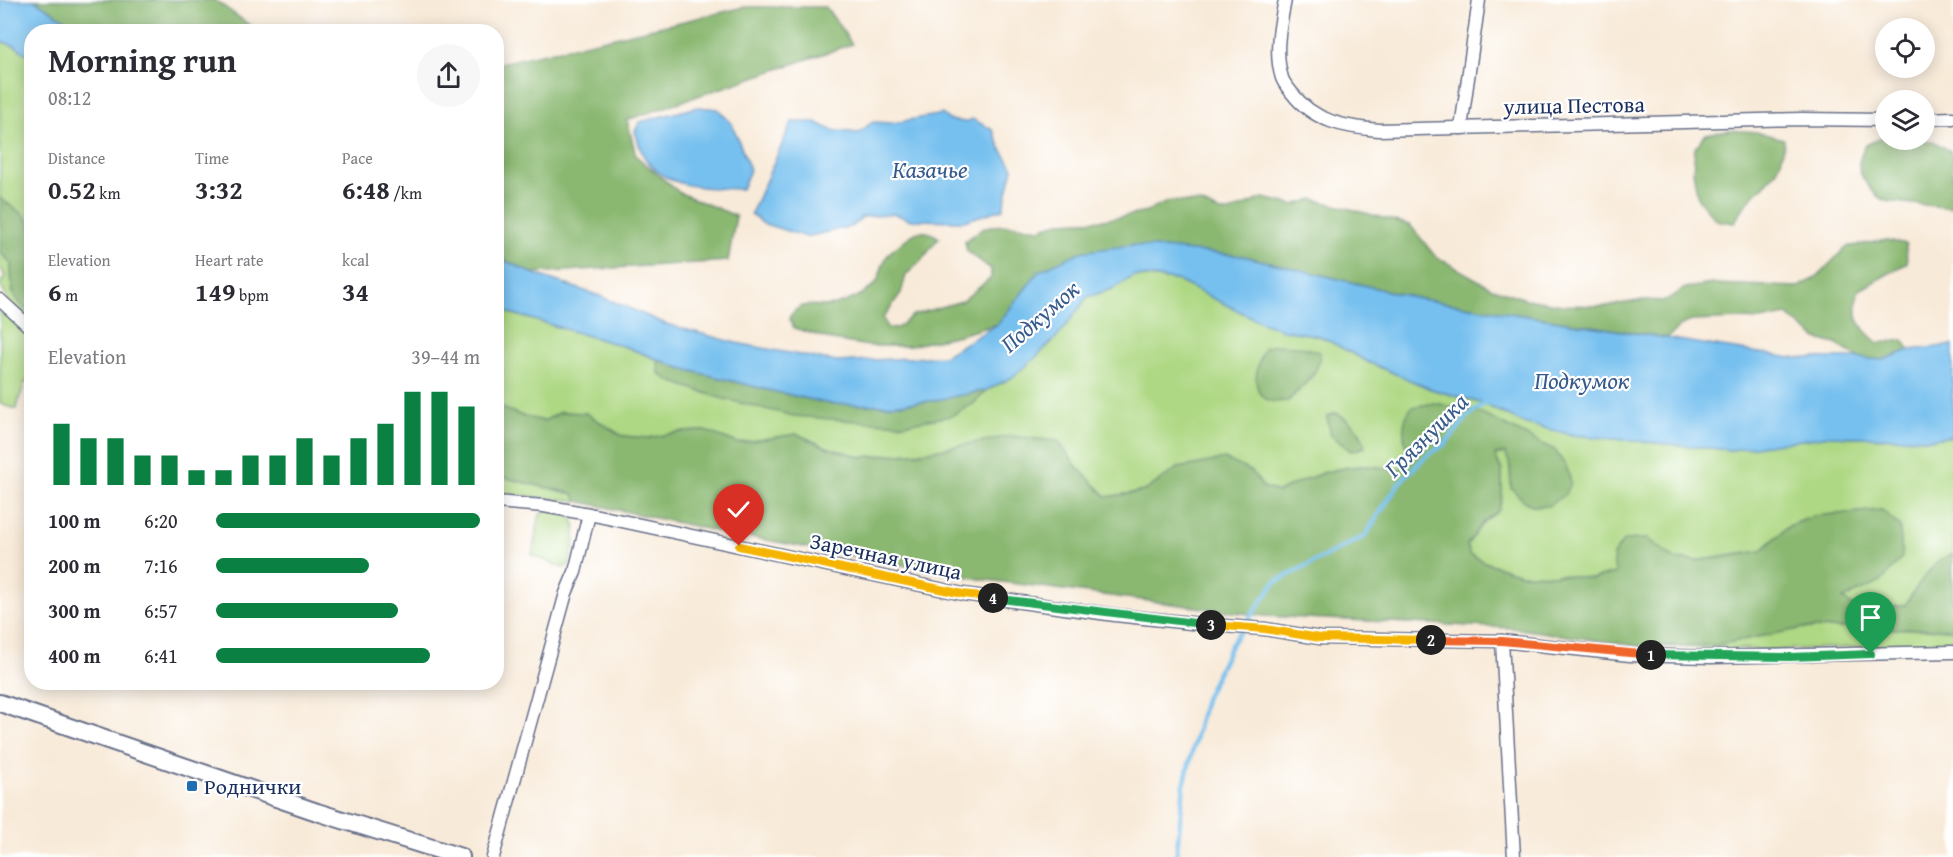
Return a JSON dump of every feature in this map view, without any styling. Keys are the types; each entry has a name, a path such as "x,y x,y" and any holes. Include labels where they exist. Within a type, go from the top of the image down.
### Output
{"street":[{"name":"улица Пестова","path":"1285,0 1280,24 1278,55 1282,80 1302,106 1348,128 1379,130 1875,120"},
{"path":"1461,128 1479,0"},
{"path":"1935,119 1953,118"},
{"path":"0,300 24,322"},
{"name":"Заречная улица","path":"504,503 544,506 589,514 963,594 1115,615 1254,628 1320,638 1502,641 1630,655 1790,657 1953,652"},
{"path":"493,857 566,593 575,572 589,514"},
{"path":"1502,641 1514,857"},
{"path":"0,703 306,808 461,857"}],"green space":[{"path":"34,0 215,0 248,24 72,24"},
{"path":"745,7 826,7 852,44 627,120 636,156 680,193 736,216 728,261 532,273 504,260 504,62"},
{"path":"0,41 15,46 24,52 24,215 0,198"},
{"path":"1730,130 1757,132 1784,139 1781,162 1773,176 1747,203 1734,223 1716,220 1698,199 1693,171 1695,148 1706,134"},
{"path":"1875,141 1875,150 1935,150 1935,142 1950,151 1953,160 1953,208 1881,199 1872,191 1860,170 1859,163 1864,146"},
{"path":"0,198 24,215 24,308 13,292 11,263 0,252"},
{"path":"1263,198 1294,205 1313,199 1410,225 1435,256 1492,288 1526,299 1563,305 1606,306 1644,300 1666,301 1685,288 1713,284 1799,287 1817,277 1846,247 1887,240 1906,244 1907,263 1858,291 1856,308 1861,326 1878,343 1903,340 1910,350 1883,360 1859,358 1836,344 1817,339 1787,315 1760,320 1692,321 1683,324 1667,338 1421,299 1243,256 1039,271 998,324 910,346 869,346 832,340 794,328 789,318 804,306 835,305 864,293 877,282 885,259 890,252 918,232 928,232 939,238 921,261 906,275 901,293 883,318 887,328 897,328 913,315 962,301 991,278 991,269 967,251 965,241 982,229 1010,225 1040,229 1059,222 1103,220 1142,213 1170,201 1201,203 1220,212 1230,212"},
{"path":"0,252 11,263 12,292 24,306 24,316 10,303 0,285 5,276 0,267"},
{"path":"1134,276 1176,280 1283,330 1320,336 1370,363 1431,389 1484,404 1523,423 1573,435 1731,450 1829,436 1931,439 1953,436 1953,555 1939,561 1933,567 1905,605 1863,612 1842,599 1881,582 1882,510 1814,516 1789,526 1761,551 1695,561 1676,560 1647,539 1615,573 1592,579 1562,575 1520,574 1484,562 1470,554 1467,545 1483,522 1498,511 1502,497 1502,471 1495,455 1505,452 1510,464 1511,488 1548,506 1480,413 1435,403 1404,437 1411,462 1397,471 1382,467 1351,467 1306,479 1278,492 1263,487 1251,471 1178,468 1145,491 1107,497 1077,467 1058,441 861,457 826,447 797,434 738,443 705,431 680,432 649,438 622,436 586,413 561,412 544,421 504,409 504,311 626,347 658,360 659,373 794,416 973,404 987,390 1011,378 1034,359 1060,334 1087,297 1112,289","holes":["1336,413 1365,447 1351,451 1331,435 1327,417"]},
{"path":"0,307 24,329 24,385 16,409 0,404"},
{"path":"1273,345 1298,346 1320,352 1314,373 1288,401 1267,400 1257,387 1256,374 1262,353 1264,348"},
{"path":"658,360 680,368 831,404 888,405 931,401 987,390 973,404 951,416 904,424 794,416 720,398 670,381 659,373"},
{"path":"1435,403 1480,413 1555,450 1567,468 1571,483 1566,494 1548,506 1535,506 1525,502 1511,488 1510,464 1505,453 1495,455 1502,471 1502,497 1498,511 1483,522 1467,545 1470,554 1484,562 1520,574 1562,575 1592,579 1615,573 1613,555 1624,540 1647,539 1675,559 1696,561 1761,551 1789,526 1814,516 1882,510 1900,527 1902,557 1881,582 1843,599 1863,612 1905,605 1933,567 1939,561 1953,555 1953,629 1804,628 1716,645 1637,646 1512,628 1265,616 980,579 716,531 577,501 574,494 504,478 504,409 544,421 561,412 586,413 622,436 649,438 680,432 706,431 738,443 797,434 826,447 861,457 918,453 1011,436 1058,441 1077,467 1107,497 1145,491 1178,468 1225,459 1251,471 1263,487 1278,492 1321,474 1351,467 1381,467 1397,471 1411,461 1404,427 1412,407"},
{"path":"1336,413 1355,427 1365,447 1351,451 1331,435 1327,416"},
{"path":"504,478 574,494 577,501 504,494"},
{"path":"548,510 572,517 574,523 575,541 569,565 563,568 532,555 540,514"},
{"path":"1804,628 1953,629 1953,644 1773,650 1637,646 1716,645"}],"water":[{"path":"0,0 34,0 72,24 24,24 24,52 15,46 0,41"},
{"path":"698,107 718,109 732,124 750,170 742,189 702,187 676,182 654,168 643,155 635,131 640,122"},
{"name":"Казачье","path":"942,114 949,120 966,122 972,119 993,130 1002,151 1013,168 1003,209 964,221 911,220 894,214 862,217 853,226 806,237 762,223 751,214 792,122 816,122 831,130 859,133 872,122 893,123"},
{"name":"Подкумок","path":"1132,245 1243,256 1421,299 1791,358 1883,360 1910,350 1953,345 1953,436 1931,439 1829,436 1731,450 1573,435 1523,423 1484,404 1431,389 1370,363 1320,336 1283,330 1257,320 1176,280 1151,277 1134,276 1112,289 1087,297 1060,334 1034,359 1011,378 987,390 931,401 888,405 831,404 772,391 680,368 626,347 504,311 504,260 532,273 600,296 666,324 736,343 837,362 944,356 998,324 1039,271 1080,252"}],"waterway":[{"name":"Грязнушка","path":"1176,857 1184,785 1205,699 1232,643 1275,582 1365,536 1399,483 1427,455 1445,444 1468,416 1487,402"}],"place":[{"name":"Роднички","path":"192,786"}],"route":[{"path":"739,546 963,594 1115,615 1265,629 1320,638 1502,641 1630,655 1790,657 1871,654"}]}
